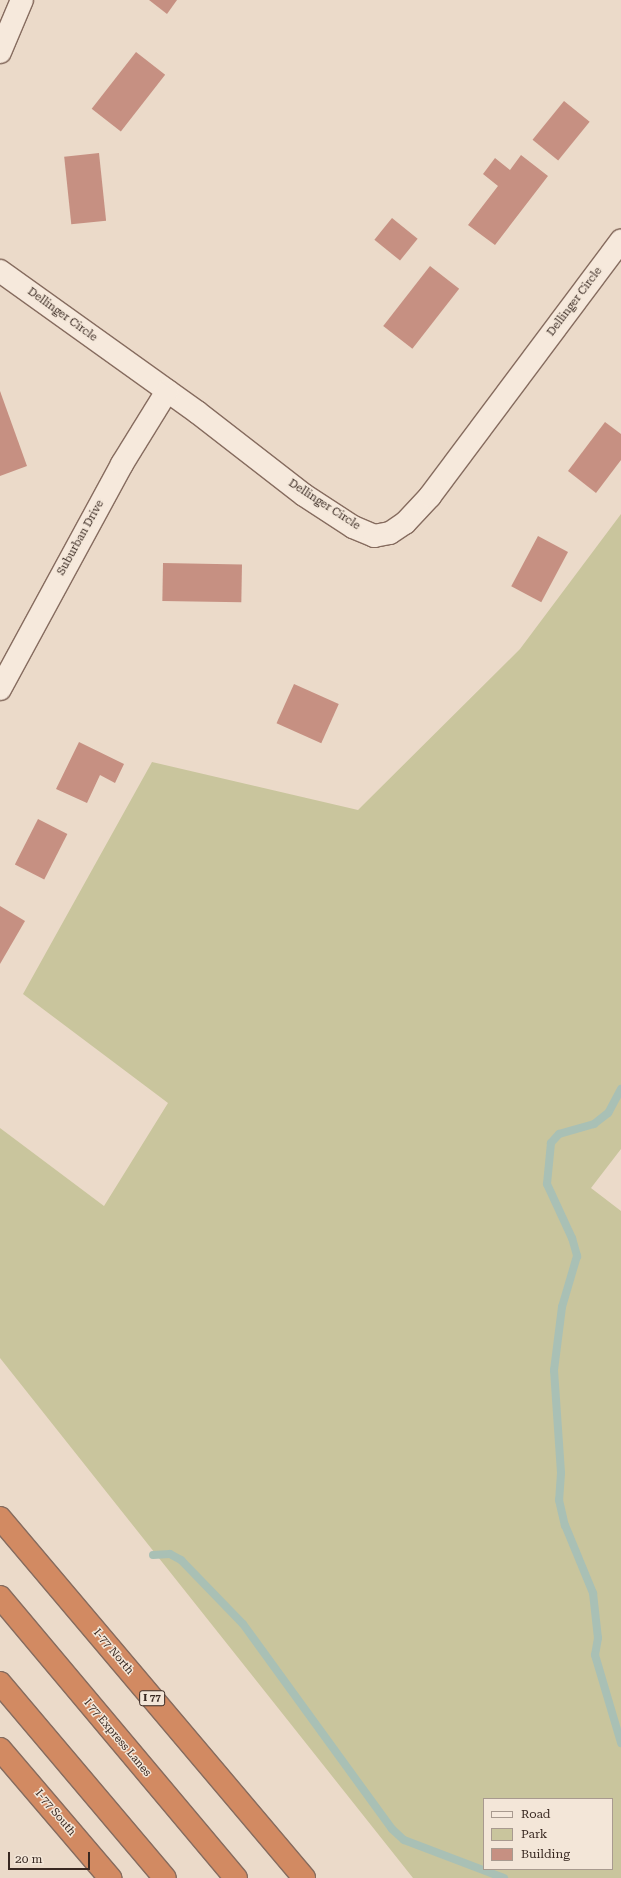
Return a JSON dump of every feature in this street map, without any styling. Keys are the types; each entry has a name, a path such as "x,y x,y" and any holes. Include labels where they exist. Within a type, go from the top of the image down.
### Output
{"highway":[{"name":"I-77 North","path":"0,1518 304,1878"},
{"name":"I 77 Express Lanes","path":"0,1597 236,1878"},
{"path":"0,1683 165,1878"},
{"name":"I-77 South","path":"0,1749 110,1878"}],"street":[{"path":"0,52 22,0"},
{"name":"Dellinger Circle","path":"0,271 167,390 304,495 353,527 374,536 390,533 405,523 430,496 621,241"},
{"name":"Suburban Drive","path":"0,689 122,464 167,390"}],"green space":[{"path":"621,514 621,1149 591,1188 621,1211 621,1878 413,1878 0,1358 0,1128 104,1206 168,1103 23,994 152,762 358,810 520,649"}],"building":[{"path":"149,0 177,0 167,14"},
{"path":"136,52 165,75 121,132 92,109"},
{"path":"564,101 590,122 558,161 533,140"},
{"path":"99,153 106,221 71,224 64,157"},
{"path":"521,155 548,176 495,245 468,225 498,186 483,174 495,158 510,170"},
{"path":"392,218 418,239 400,261 374,240"},
{"path":"430,266 459,289 412,349 383,326"},
{"path":"0,391 27,466 0,476"},
{"path":"605,422 621,434 621,460 596,493 568,471"},
{"path":"538,536 568,552 541,602 511,586"},
{"path":"163,563 242,564 241,602 162,601"},
{"path":"294,684 339,704 321,743 277,723"},
{"path":"79,742 124,764 115,783 100,775 87,803 56,789"},
{"path":"38,819 67,834 44,879 15,864"},
{"path":"0,906 25,921 0,964"}],"waterway":[{"path":"621,1089 608,1113 594,1124 559,1134 551,1143 547,1184 572,1238 577,1256 562,1307 554,1370 561,1473 559,1500 565,1525 593,1593 598,1638 595,1655 621,1743"},
{"path":"153,1555 170,1554 181,1560 243,1624 392,1829 404,1840 504,1878"}]}
